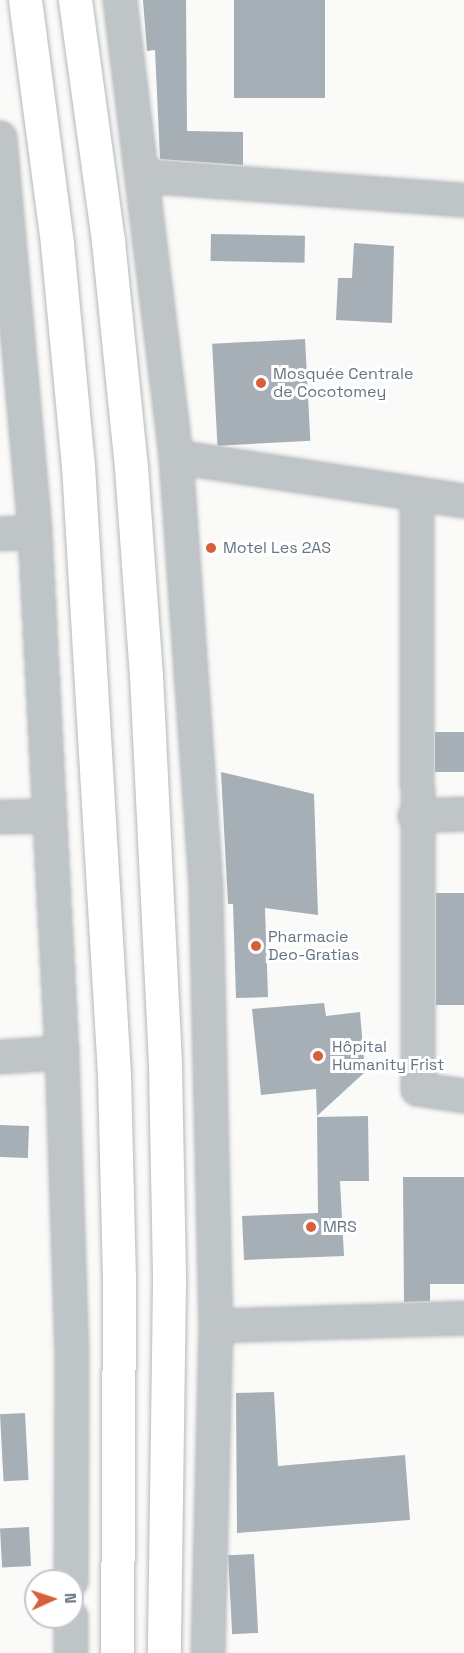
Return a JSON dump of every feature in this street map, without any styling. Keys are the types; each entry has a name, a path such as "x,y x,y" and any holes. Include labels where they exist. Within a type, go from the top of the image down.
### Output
{"highway":[{"path":"25,0 57,244 78,465 114,1075 119,1278 117,1653"},
{"path":"75,0 108,241 131,467 146,687 165,1067 169,1283 164,1653"}],"street":[{"path":"120,0 176,457 206,889 216,1326 208,1653"},
{"path":"0,138 35,532 62,1053 72,1351 71,1569"},
{"path":"142,176 464,200"},
{"path":"176,457 417,497 464,501"},
{"path":"417,497 415,816 418,1089 464,1096"},
{"path":"0,534 35,532"},
{"path":"415,816 464,814"},
{"path":"0,817 48,816"},
{"path":"0,1057 62,1053"},
{"path":"216,1326 464,1318"},
{"path":"71,1629 71,1653"}],"building":[{"path":"143,0 186,0 187,131 243,132 243,165 160,159 155,50 147,51"},
{"path":"234,0 325,0 325,98 234,98"},
{"path":"211,234 305,236 305,263 211,261"},
{"path":"354,243 394,246 392,323 336,320 338,278 352,278"},
{"name":"Mosquée Centrale de Cocotomey","path":"305,339 310,441 217,446 212,344"},
{"path":"435,732 464,732 464,772 435,772"},
{"path":"221,772 314,794 318,915 265,908 268,997 236,998 233,904 228,904"},
{"path":"436,893 464,893 464,1005 436,1005"},
{"path":"324,1003 326,1016 360,1012 365,1072 317,1116 316,1089 261,1095 252,1009"},
{"path":"368,1116 369,1181 340,1181 344,1256 244,1260 242,1216 318,1213 317,1117"},
{"path":"0,1125 29,1126 28,1158 0,1157"},
{"path":"403,1177 464,1177 464,1284 430,1284 430,1301 404,1302"},
{"path":"274,1392 278,1466 405,1455 410,1520 237,1533 236,1393"},
{"path":"25,1413 29,1480 4,1481 0,1414"},
{"path":"29,1527 31,1566 2,1567 0,1529"},
{"path":"254,1554 258,1633 232,1634 228,1555"}],"place":[{"name":"Mosquée Centrale de Cocotomey","path":"261,383"},
{"name":"Motel Les 2AS","path":"211,548"},
{"name":"Pharmacie Deo-Gratias","path":"256,946"},
{"name":"Hôpital Humanity Frist","path":"318,1056"},
{"name":"MRS","path":"311,1227"}]}
